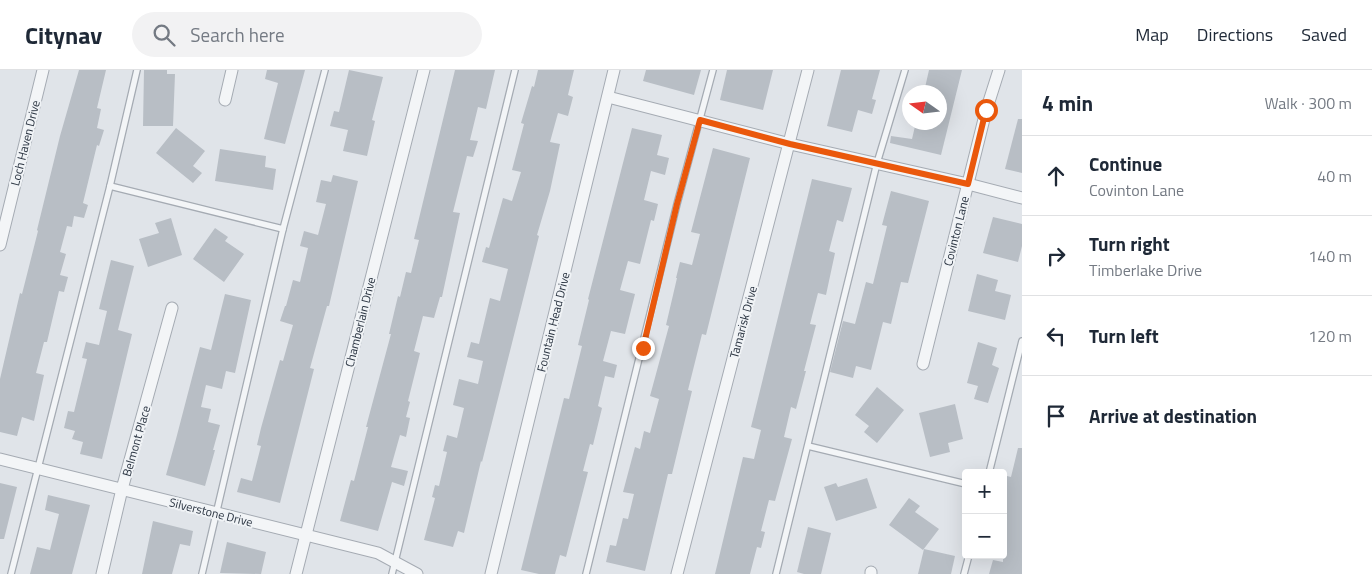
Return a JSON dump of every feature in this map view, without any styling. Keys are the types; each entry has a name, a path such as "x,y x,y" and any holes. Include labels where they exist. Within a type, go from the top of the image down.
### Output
{"street":[{"name":"Loch Haven Drive","path":"0,245 43,70"},
{"path":"225,100 232,70"},
{"name":"Chamberlain Drive","path":"296,574 424,70"},
{"name":"Fountain Head Drive","path":"491,574 614,70"},
{"name":"Tamarisk Drive","path":"678,574 808,70"},
{"name":"Covinton Lane","path":"923,364 986,110 998,70"},
{"path":"608,97 790,144 1022,198"},
{"name":"Belmont Place","path":"102,574 122,489 172,308"},
{"name":"Silverstone Drive","path":"0,459 378,553 417,574"}],"lane":[{"path":"11,574 110,186 137,70"},
{"path":"202,574 283,229 325,70"},
{"path":"392,574 515,70"},
{"path":"586,574 677,204 713,70"},
{"path":"776,574 877,163 905,70"},
{"path":"110,186 283,229"},
{"path":"990,469 1022,341"},
{"path":"808,446 962,483"},
{"path":"964,574 967,559"}],"building":[{"path":"79,70 106,70 97,108 101,109 97,128 104,130 99,146 97,145 83,203 88,205 84,218 74,216 72,227 67,226 60,252 66,254 60,275 68,277 64,292 59,291 47,342 44,342 36,373 44,375 34,421 22,417 17,436 0,432 0,379 60,136"},
{"path":"144,70 167,70 167,74 175,74 173,126 143,126"},
{"path":"267,70 305,70 285,144 264,139 278,83 265,79"},
{"path":"349,70 383,77 372,120 375,121 367,156 343,151 348,130 330,126 334,111 339,112"},
{"path":"455,70 495,70 486,109 478,107 470,140 478,141 473,157 467,156 453,212 460,213 442,297 440,297 434,318 423,316 414,351 420,353 408,401 410,402 406,417 410,418 406,437 400,435 391,467 408,471 404,486 392,482 378,531 340,521 351,480 354,481 368,427 366,427 391,334 389,334 398,296 400,297 406,272 411,273 419,240 414,239"},
{"path":"538,70 574,70 568,95 573,97 568,116 558,113 550,142 560,144 550,191 537,235 539,236 464,533 458,531 453,547 424,540 435,498 432,497 435,485 439,486 447,452 443,451 447,435 457,438 464,408 453,405 459,379 478,384 483,361 467,357 471,342 479,344 490,298 500,301 508,269 482,262 486,247 489,248 503,198 512,201 521,172 512,170 524,124 521,123"},
{"path":"646,70 701,70 694,95 643,81"},
{"path":"727,70 773,70 763,110 720,100"},
{"path":"841,70 880,70 872,99 876,100 872,114 858,110 852,132 827,126"},
{"path":"929,70 962,70 941,155 890,143 891,136 912,139 914,130 947,130 947,85 926,85"},
{"path":"1018,119 1022,119 1022,173 1005,169"},
{"path":"176,128 205,151 193,166 202,173 193,183 156,153"},
{"path":"632,128 662,135 657,155 669,158 665,175 651,171 644,200 658,204 654,221 651,220 640,264 628,261 620,290 635,294 625,334 611,331 603,361 617,365 614,378 605,376 598,406 602,408 593,445 590,444 583,471 588,472 566,557 560,555 555,574 539,574 521,570 564,398 569,399 582,346 578,345 588,299"},
{"path":"713,148 750,158 706,335 702,334 688,390 692,391 672,474 668,474 645,571 606,562 610,545 616,546 623,518 628,519 634,494 623,492 635,447 640,449 644,431 650,433 659,399 650,396 669,326 666,325 680,262 692,265 700,234 691,232"},
{"path":"220,149 266,156 265,167 276,169 273,190 215,181"},
{"path":"333,175 358,181 329,306 327,306 310,368 314,369 280,503 237,492 241,478 252,481 261,446 257,445 261,428 280,360 283,361 293,325 280,321 293,280 300,282 308,248 300,246 304,231 318,235 326,204 316,202 321,180 331,182"},
{"path":"812,179 852,188 843,222 837,220 829,251 835,253 826,295 818,293 810,324 816,325 804,371 806,371 796,409 791,407 784,437 792,439 775,501 769,500 761,531 765,532 761,548 757,547 750,574 715,574 743,457 754,459 761,430 751,427"},
{"path":"891,191 929,201 908,283 901,282 891,324 883,322 871,370 856,366 853,378 830,372 843,321 855,324 866,282 873,284 887,226 882,225"},
{"path":"993,217 1022,224 1022,246 1018,262 983,253"},
{"path":"171,218 182,255 148,267 139,239 159,233 155,223"},
{"path":"215,228 228,237 225,241 244,254 224,282 193,259"},
{"path":"111,260 134,266 118,330 132,334 102,459 80,454 83,442 72,439 75,431 64,428 68,411 74,412 87,359 82,358 86,342 99,345 107,311 99,309"},
{"path":"977,274 998,280 995,291 1011,295 1005,320 968,311"},
{"path":"225,294 251,300 235,373 226,371 222,389 206,385 201,407 211,409 208,422 220,425 205,486 166,475 200,347 211,350"},
{"path":"978,342 997,348 992,365 999,368 988,403 974,399 978,386 967,383"},
{"path":"877,387 904,410 877,443 864,432 869,426 855,415"},
{"path":"955,404 963,439 948,443 950,452 930,457 919,413"},
{"path":"1018,448 1022,448 1022,574 989,574 993,560 1003,562 1003,559 1007,559 1007,476 1011,477"},
{"path":"867,478 877,508 836,521 824,487 836,483 838,487"},
{"path":"0,483 17,487 4,539 0,539"},
{"path":"48,495 90,505 72,574 30,574 37,547 50,550 59,514 45,510"},
{"path":"909,498 920,506 915,512 939,529 923,550 889,525"},
{"path":"153,521 193,531 190,546 180,544 172,574 142,574"},
{"path":"808,527 831,533 821,574 797,572"},
{"path":"227,542 266,552 261,574 220,573"},
{"path":"924,549 955,556 951,574 918,574"}],"route":[{"path":"643,348 677,204 700,120 790,144 968,184 986,110"}]}
